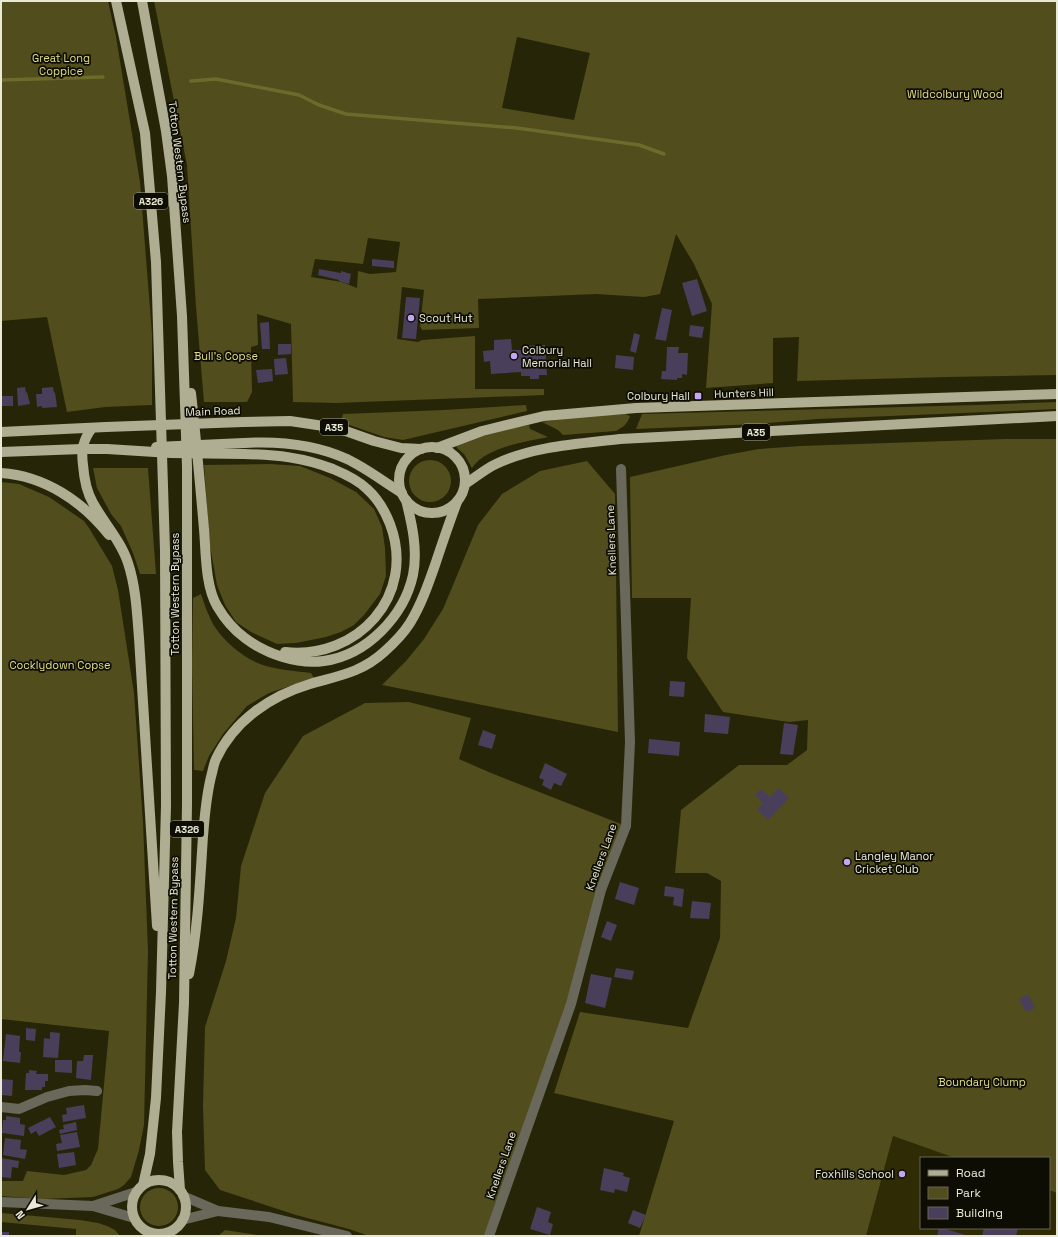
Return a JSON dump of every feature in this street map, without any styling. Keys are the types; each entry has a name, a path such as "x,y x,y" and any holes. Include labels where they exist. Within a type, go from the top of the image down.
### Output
{"main road":[{"name":"Totton Western Bypass","path":"116,1 145,132 156,262 165,558 166,806 161,992 156,1098 150,1154 140,1189"},
{"name":"Totton Western Bypass","path":"142,1 165,123 170,161 182,316 187,467 187,804 184,1003 178,1132 178,1162 182,1193"},
{"path":"182,316 199,464 208,574 216,605 234,629 244,638 267,650 288,658 308,661 324,661 352,652 363,646 380,632 397,611 413,575 415,558 414,544 400,485 402,467 407,459 414,453 423,449 437,448 447,451 455,457 461,465 465,484 419,606 409,624 397,639 383,654 351,673 292,690 259,708 242,721 224,744 215,760 207,792 194,946 184,1003"},
{"name":"Hunters Hill","path":"437,448 482,431 552,415 636,408 1057,394"},
{"name":"A35","path":"465,484 495,464 519,454 558,446 620,439 1057,416"},
{"name":"Main Road","path":"1,432 290,421 337,428 374,441 401,448 423,449"},
{"path":"92,428 87,434 82,449 82,461 86,486 93,502 117,540 128,563 135,596 139,638 161,992"},
{"name":"A35","path":"1,452 269,442 296,444 347,459 404,497"},
{"path":"107,449 170,453 284,456 305,460 340,472 367,488 378,501 386,514 396,543 397,556 394,584 380,612 369,625 356,636 332,648 292,653 267,650"},
{"path":"1,473 31,479 51,486 71,498 107,533 128,563"},
{"path":"404,497 413,507 421,511 431,513 440,512 457,502"},
{"path":"140,1236 132,1210 133,1200 140,1189 150,1181 158,1180 166,1181 174,1185 182,1193 186,1204 185,1212 175,1236"},
{"path":"136,1221 142,1229 155,1234 168,1232 174,1229 181,1222"}],"street":[{"name":"Knellers Lane","path":"489,1236 571,1004 601,890 626,826 630,742 621,469"},
{"path":"1,1107 19,1109 46,1097 69,1091 97,1091"},
{"path":"93,1206 140,1189"},
{"path":"182,1193 218,1211 269,1217 346,1236"},
{"path":"1,1202 93,1206 136,1221"},
{"path":"181,1222 218,1211"}],"shaded area":[{"name":"Foxhills School","path":"893,1136 952,1157 920,1157 920,1229 1050,1229 1050,1190 1057,1193 1057,1236 866,1236"}],"green space":[{"name":"Great Long Coppice","path":"1,1 108,1 116,37 140,182 152,334 152,405 105,407 67,412 47,317 1,321"},
{"path":"154,1 1057,1 1057,375 797,381 799,337 773,338 773,383 706,388 712,304 694,264 676,234 660,294 644,297 596,294 478,299 479,328 422,330 420,326 424,290 402,287 397,339 418,342 422,340 475,336 475,389 544,389 544,395 336,403 293,402 291,324 257,314 258,345 251,347 252,392 247,402 204,402 187,165","holes":["517,37 590,53 574,120 502,108","368,238 400,242 396,272 370,274 358,271 357,288 342,282 311,277 315,259 363,264"]},
{"path":"1057,402 1057,409 817,419 757,424 636,429 642,414"},
{"path":"526,405 527,411 403,440 384,437 341,422 343,414"},
{"path":"625,414 630,416 628,421 624,426 616,431 563,435 558,430 542,422 582,416"},
{"path":"529,425 530,429 548,437 518,443 496,450 478,461 472,468 464,454 457,448 456,445 493,431"},
{"name":"Boundary Clump","path":"1005,439 1057,439 1057,1193 1050,1190 1050,1157 952,1157 893,1136 866,1236 639,1236 674,1121 554,1093 580,1012 688,1028 720,938 721,881 707,873 675,873 681,810 739,765 787,765 807,750 808,720 789,722 723,712 687,658 691,598 632,598 630,477 726,455 759,449 800,446"},
{"path":"426,460 434,460 445,466 451,477 451,485 445,496 434,502 426,502 415,496 409,485 409,477 415,466"},
{"path":"587,461 615,494 618,732 382,685 406,661 424,639 443,609 478,525 502,494 540,471"},
{"path":"270,464 300,466 330,478 356,492 374,509 382,527 385,548 386,576 380,594 364,615 354,625 341,632 326,637 296,643 277,644 251,632 236,622 225,605 217,585 210,546 204,465"},
{"path":"93,468 148,468 156,574 140,574 133,553 121,526 111,514 97,488"},
{"name":"Cocklydown Copse","path":"1,482 19,484 49,497 84,521 89,528 112,566 118,590 134,693 143,822 148,951 144,1125 139,1150 131,1177 118,1189 93,1197 42,1199 1,1196 1,1181 23,1181 27,1171 64,1175 86,1170 91,1165 98,1149 109,1031 1,1019"},
{"path":"201,594 208,614 215,627 234,648 242,654 266,666 311,673 314,678 269,693 247,706 223,734 209,756 203,771 194,770 192,665 193,598"},
{"path":"409,702 471,718 459,759 626,826 571,1004 485,1236 369,1236 296,1215 220,1190 205,1170 203,1106 205,1027 226,961 236,918 241,866 265,793 303,736 365,703"},
{"path":"155,1188 163,1188 173,1193 177,1200 177,1214 173,1221 163,1226 155,1226 145,1221 143,1218 140,1211 140,1203 145,1193 148,1191"},
{"path":"1,1213 98,1223 115,1230 120,1236 76,1236 76,1229 1,1222"},
{"path":"225,1230 264,1236 218,1236"}],"building":[{"path":"372,259 394,261 394,268 372,266"},
{"path":"319,269 341,273 341,271 351,274 349,284 318,275"},
{"path":"697,279 707,311 692,316 682,283"},
{"name":"Scout Hut","path":"406,297 420,298 416,339 402,338"},
{"path":"662,308 672,310 666,341 655,339"},
{"path":"269,322 270,349 262,349 260,323"},
{"path":"690,325 704,327 702,338 689,336"},
{"path":"634,333 640,335 636,353 630,351"},
{"name":"Colbury Memorial Hall","path":"511,339 512,350 522,350 522,346 545,345 547,375 539,375 539,379 530,379 530,376 521,376 521,372 491,374 490,361 484,362 483,351 494,350 494,340"},
{"path":"278,344 291,344 291,354 278,355"},
{"path":"667,347 679,347 678,353 688,353 687,375 682,374 682,378 677,378 677,380 661,379 662,371 666,371"},
{"path":"616,355 634,357 633,370 615,368"},
{"path":"286,358 288,374 275,375 274,359"},
{"path":"272,369 273,381 258,383 256,370"},
{"path":"25,387 30,404 18,406 17,388"},
{"path":"53,387 57,407 37,407 36,394 42,394 42,388"},
{"path":"1,396 13,396 13,406 1,406"},
{"path":"670,681 685,682 684,697 669,696"},
{"path":"705,714 730,717 728,734 704,732"},
{"path":"784,723 798,725 793,755 780,754"},
{"path":"483,730 496,735 492,749 478,745"},
{"path":"649,739 680,742 679,756 648,753"},
{"path":"545,763 567,774 561,786 554,783 551,790 542,785 544,780 539,778"},
{"path":"779,788 789,798 768,820 757,809 763,803 755,795 761,789 770,797"},
{"path":"620,882 639,888 634,905 615,899"},
{"path":"665,886 684,889 682,907 673,905 674,897 664,896"},
{"path":"692,901 711,903 709,919 690,918"},
{"path":"607,921 617,925 611,941 601,937"},
{"path":"616,968 634,971 632,980 614,977"},
{"path":"591,974 612,978 605,1008 585,1003"},
{"path":"1028,994 1035,1008 1026,1012 1019,999"},
{"path":"26,1028 36,1029 35,1041 26,1040"},
{"path":"50,1032 60,1033 58,1058 43,1057 44,1038 50,1039"},
{"path":"6,1034 20,1036 20,1063 3,1061"},
{"path":"84,1055 93,1055 91,1080 76,1078 77,1061 83,1061"},
{"path":"55,1060 72,1060 72,1073 55,1072"},
{"path":"29,1070 37,1071 36,1074 48,1074 48,1081 45,1081 45,1087 42,1087 42,1090 25,1090 26,1073 29,1073"},
{"path":"1,1079 13,1080 12,1096 1,1095"},
{"path":"84,1105 86,1118 63,1122 62,1115 67,1114 66,1108"},
{"path":"6,1116 20,1118 20,1124 25,1125 24,1136 2,1133 3,1120 6,1120"},
{"path":"50,1117 56,1127 39,1136 36,1131 31,1134 28,1128"},
{"path":"76,1122 77,1130 60,1134 59,1130 64,1129 63,1125"},
{"path":"77,1132 80,1147 57,1151 56,1144 62,1143 60,1135"},
{"path":"5,1138 21,1140 20,1149 27,1150 25,1159 3,1155"},
{"path":"74,1152 76,1165 59,1168 57,1154"},
{"path":"1,1158 19,1161 18,1168 12,1167 11,1178 1,1177"},
{"path":"604,1168 624,1173 623,1176 630,1178 627,1192 615,1189 614,1193 600,1190"},
{"path":"537,1207 551,1212 548,1222 553,1224 550,1235 530,1229"},
{"path":"633,1210 646,1215 640,1228 628,1223"},
{"path":"939,1229 945,1229 969,1236 937,1236"},
{"path":"984,1229 1018,1229 1016,1236 982,1236"},
{"path":"1,1232 9,1232 9,1236 1,1236"}],"waterway":[{"path":"1,80 103,77"},
{"path":"191,81 216,79 299,95 319,105 346,114 517,128 639,145 664,154"}],"place":[{"name":"Scout Hut","path":"411,318"},
{"name":"Colbury Memorial Hall","path":"514,356"},
{"name":"Colbury Hall","path":"698,396"},
{"name":"Langley Manor Cricket Club","path":"847,862"},
{"name":"Foxhills School","path":"902,1174"}],"park label":[{"name":"Wildcolbury Wood","path":"955,94"},
{"name":"Bull's Copse","path":"226,356"}]}
